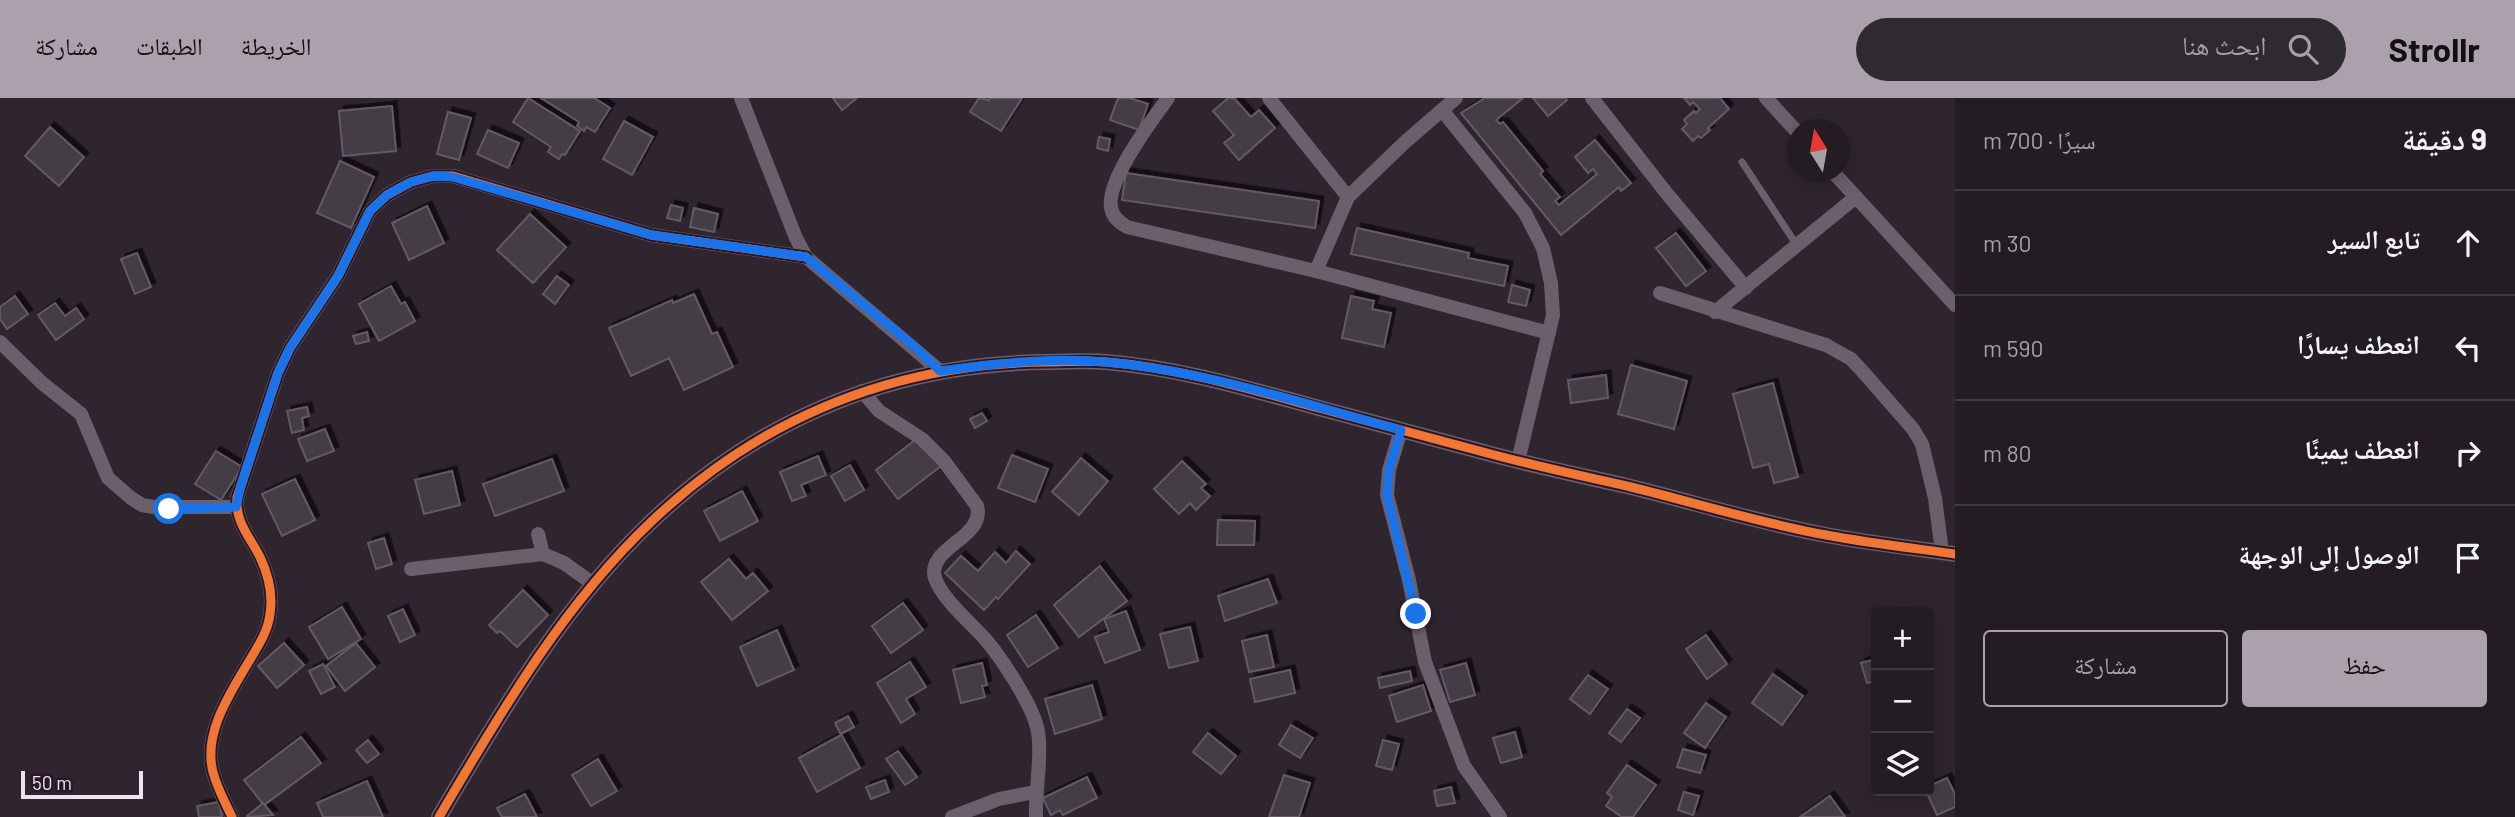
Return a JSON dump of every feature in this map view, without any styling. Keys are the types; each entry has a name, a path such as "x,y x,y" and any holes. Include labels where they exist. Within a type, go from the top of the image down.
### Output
{"street":[{"path":"741,98 806,257 940,371"},
{"path":"1168,98 1147,128 1114,188 1110,201 1113,215 1127,227 1317,271 1549,333"},
{"path":"1269,98 1348,197"},
{"path":"1317,271 1348,197 1456,98"},
{"path":"1592,98 1746,288"},
{"path":"1766,98 1787,122"},
{"path":"1442,110 1525,213 1543,248 1551,283 1553,315 1518,461"},
{"path":"232,817 213,772 210,745 215,726 265,634 271,607 268,582 261,559 237,519 239,492 267,403 290,348 338,276 370,211 387,195 411,182 433,176 453,177 651,235 806,257"},
{"path":"1842,182 1955,305"},
{"path":"1715,312 1856,197"},
{"path":"439,817 529,669 592,583 651,522 706,476 794,418 862,391 940,371 1008,362 1102,361 1231,383 1518,461 1812,532 1948,553 1922,444 1913,429 1851,359 1826,345 1660,293"},
{"path":"0,342 42,383 81,414 108,478 131,498 153,508 236,507"},
{"path":"862,391 879,411 922,439 944,461 977,506 979,512 974,525 937,561 934,574 942,590 997,655 1033,715 1038,728 1036,817"},
{"path":"1401,430 1389,470 1387,495 1409,580 1425,662 1464,766 1500,817"},
{"path":"538,534 544,554"},
{"path":"411,569 544,554 564,563 592,583"},
{"path":"952,817 999,799 1035,792"}],"lane":[{"path":"1742,162 1796,244"}],"building":[{"path":"528,98 580,131 565,155 562,154 559,159 548,152 551,147 513,122"},
{"path":"541,98 594,98 610,108 595,132 586,127 584,131 577,126 579,122"},
{"path":"833,98 857,98 842,110"},
{"path":"979,98 1022,98 1001,131 970,112"},
{"path":"1118,98 1130,98 1148,104 1139,130 1110,120"},
{"path":"1228,98 1234,98 1251,117 1259,110 1275,128 1239,160 1224,143 1234,135 1213,111"},
{"path":"1485,98 1523,98 1496,120 1500,124 1503,122 1543,171 1540,174 1560,197 1555,201 1559,205 1597,174 1593,169 1588,173 1575,157 1595,140 1631,183 1621,191 1619,187 1561,235 1461,113"},
{"path":"1533,98 1565,98 1567,100 1548,116"},
{"path":"1684,98 1720,98 1729,109 1701,138 1698,136 1693,141 1682,129 1687,124 1684,120 1700,109 1693,102 1690,105"},
{"path":"392,106 396,151 343,156 339,111"},
{"path":"448,112 471,118 459,160 437,154"},
{"path":"624,121 653,137 632,175 603,159"},
{"path":"50,127 84,157 59,186 25,156"},
{"path":"488,130 519,143 508,168 477,154"},
{"path":"1099,137 1110,139 1108,151 1097,148"},
{"path":"340,161 374,177 351,228 317,213"},
{"path":"1126,173 1319,201 1315,228 1122,200"},
{"path":"671,205 683,208 680,221 667,218"},
{"path":"427,206 444,243 409,260 392,223"},
{"path":"694,208 718,214 714,232 690,227"},
{"path":"530,214 566,247 533,283 497,250"},
{"path":"1357,228 1469,253 1468,258 1508,266 1504,286 1351,254"},
{"path":"1676,233 1706,271 1686,286 1656,248"},
{"path":"137,253 151,287 135,294 121,259"},
{"path":"557,276 569,285 555,304 543,294"},
{"path":"1512,285 1530,290 1526,306 1508,302"},
{"path":"391,286 401,304 405,302 415,321 379,341 359,304"},
{"path":"694,294 712,334 717,332 733,367 684,390 669,358 631,376 609,328 672,300 673,303"},
{"path":"15,296 28,314 7,329 0,319 0,307"},
{"path":"1351,296 1374,301 1372,309 1391,313 1384,347 1342,338"},
{"path":"55,303 65,316 76,308 84,319 56,340 38,315"},
{"path":"367,332 369,341 356,344 353,336"},
{"path":"1631,365 1687,381 1674,429 1618,414"},
{"path":"1606,375 1608,398 1571,403 1568,380"},
{"path":"1773,383 1798,477 1774,483 1769,464 1753,468 1733,394"},
{"path":"307,407 309,416 302,418 304,430 292,433 287,411"},
{"path":"982,413 987,421 975,428 970,419"},
{"path":"325,429 334,451 307,461 298,439"},
{"path":"919,437 941,466 898,499 876,470"},
{"path":"216,451 242,467 221,500 195,484"},
{"path":"1012,455 1048,469 1035,502 998,488"},
{"path":"818,456 826,475 801,485 806,496 792,501 780,472"},
{"path":"1081,458 1108,481 1079,515 1052,492"},
{"path":"552,459 564,491 495,516 483,484"},
{"path":"1182,461 1206,484 1201,488 1210,496 1196,510 1190,503 1179,514 1154,489"},
{"path":"850,465 864,490 845,501 831,476"},
{"path":"452,471 460,505 424,514 415,480"},
{"path":"295,479 315,520 282,536 262,494"},
{"path":"742,491 758,521 720,541 704,511"},
{"path":"1218,520 1255,521 1254,545 1217,545"},
{"path":"384,538 392,564 376,569 368,543"},
{"path":"1016,551 1030,564 998,599 996,597 984,610 945,573 961,556 978,571 995,552 1006,563"},
{"path":"729,559 746,579 753,573 768,591 732,620 701,582"},
{"path":"1100,566 1127,601 1079,637 1054,605"},
{"path":"1268,579 1277,603 1225,621 1218,596"},
{"path":"523,590 548,615 517,647 489,625"},
{"path":"903,603 923,630 891,653 872,626"},
{"path":"342,607 361,639 328,659 309,627"},
{"path":"403,609 415,635 400,642 388,616"},
{"path":"1126,611 1140,650 1105,663 1095,637 1109,632 1104,619"},
{"path":"1036,615 1058,648 1028,667 1007,635"},
{"path":"1190,627 1198,661 1169,668 1160,634"},
{"path":"777,630 794,670 757,686 740,647"},
{"path":"1267,635 1274,667 1249,672 1242,641"},
{"path":"1706,635 1727,664 1707,679 1686,649"},
{"path":"284,643 304,665 277,688 258,666"},
{"path":"356,643 375,667 345,691 326,666"},
{"path":"1871,660 1871,682 1867,683 1861,663"},
{"path":"910,662 926,687 906,699 915,714 901,723 877,683"},
{"path":"982,663 987,685 982,686 985,697 961,703 953,670"},
{"path":"1466,663 1475,695 1450,702 1440,670"},
{"path":"323,664 335,687 321,694 309,671"},
{"path":"1290,670 1295,693 1255,702 1250,679"},
{"path":"1410,671 1412,681 1380,688 1378,678"},
{"path":"1773,674 1803,696 1782,725 1752,703"},
{"path":"1588,675 1608,689 1590,714 1570,699"},
{"path":"1092,685 1102,719 1055,734 1045,699"},
{"path":"1423,685 1431,711 1397,722 1389,696"},
{"path":"1706,703 1726,717 1705,748 1684,733"},
{"path":"1627,709 1640,718 1621,742 1609,733"},
{"path":"848,716 854,727 841,734 860,768 817,792 799,758 841,735 835,723"},
{"path":"1291,725 1313,738 1300,758 1279,745"},
{"path":"1515,732 1522,757 1501,763 1493,738"},
{"path":"1208,733 1236,756 1221,774 1193,752"},
{"path":"301,737 321,763 264,805 244,780"},
{"path":"368,740 379,754 367,763 356,750"},
{"path":"1383,740 1399,744 1392,770 1376,766"},
{"path":"1683,749 1706,755 1700,773 1677,767"},
{"path":"898,751 917,777 905,785 886,759"},
{"path":"598,759 617,791 591,806 572,775"},
{"path":"1627,765 1656,785 1633,817 1622,817 1606,806 1612,797 1607,793"},
{"path":"1284,775 1310,783 1299,817 1269,817"},
{"path":"1087,777 1097,798 1063,815 1060,810 1051,815 1043,798"},
{"path":"1947,778 1955,794 1955,807 1937,815 1928,796 1934,796 1934,784"},
{"path":"885,780 889,792 871,799 866,787"},
{"path":"367,781 383,817 323,817 317,803"},
{"path":"1451,787 1455,803 1437,806 1434,791"},
{"path":"1684,792 1699,796 1693,815 1678,810"},
{"path":"525,794 537,817 502,817 497,808"},
{"path":"1830,796 1845,817 1800,817"},
{"path":"219,802 222,817 199,817 197,806"},
{"path":"263,803 273,815 247,816"}],"cycle path":[{"path":"232,817 213,772 212,743 226,702 265,633 271,607 265,570 238,515 237,498 278,373 290,348 338,276 370,211 387,195 411,182 433,176 453,176 651,235 806,257"},
{"path":"439,817 535,661 590,588 652,521 695,484 739,452 785,425 833,403 883,386 935,373 989,365 1076,361 1160,369 1240,387 1505,458 1777,525 1842,538 1955,554"}],"route":[{"path":"169,509 236,507 278,373 290,348 338,276 370,211 387,195 411,182 433,176 453,177 651,235 685,242 806,257 940,371 1008,362 1102,361 1142,366 1231,383 1401,430 1389,470 1387,495 1416,614"}]}
